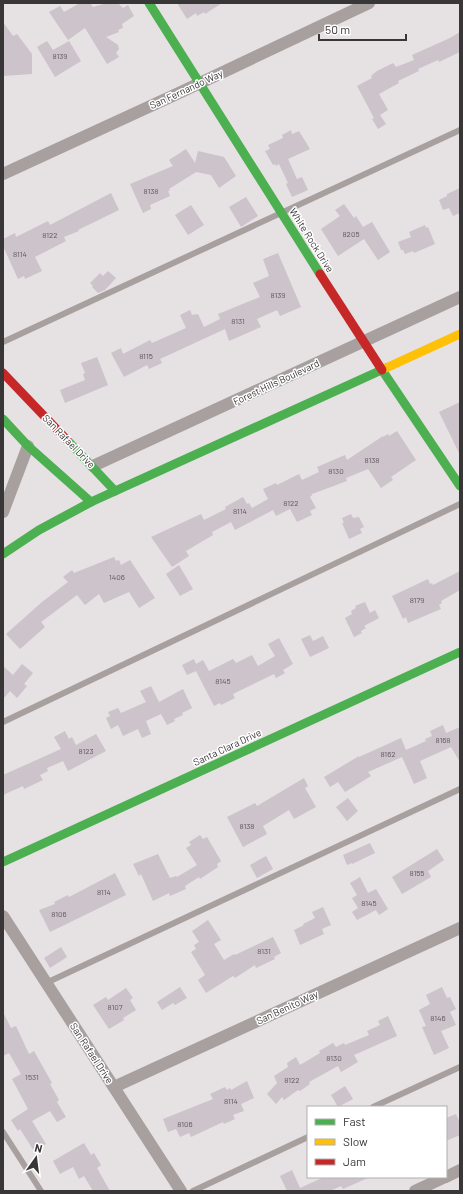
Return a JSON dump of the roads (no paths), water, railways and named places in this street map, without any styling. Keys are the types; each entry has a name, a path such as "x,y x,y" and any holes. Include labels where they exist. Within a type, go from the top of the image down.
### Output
{"street":[{"name":"White Rock Drive","path":"149,3 363,342 460,486"},
{"name":"San Fernando Way","path":"3,174 369,3"},
{"name":"Forest Hills Boulevard","path":"93,466 460,298"},
{"path":"3,554 39,530 92,502 460,334"},
{"name":"San Rafael Drive","path":"3,373 116,491"},
{"path":"3,419 28,446 92,502"},
{"path":"3,512 28,446"},
{"name":"Santa Clara Drive","path":"3,862 460,652"},
{"name":"San Rafael Drive","path":"3,916 181,1191"},
{"name":"San Benito Way","path":"114,1087 460,928"},
{"path":"447,1176 460,1170"},
{"path":"415,1191 444,1178"}],"lane":[{"path":"3,342 282,214 460,130"},
{"path":"3,722 460,504"},
{"path":"46,983 460,789"},
{"path":"375,1106 460,1067"},
{"path":"3,1132 41,1191"},
{"path":"193,1191 307,1138"}]}
